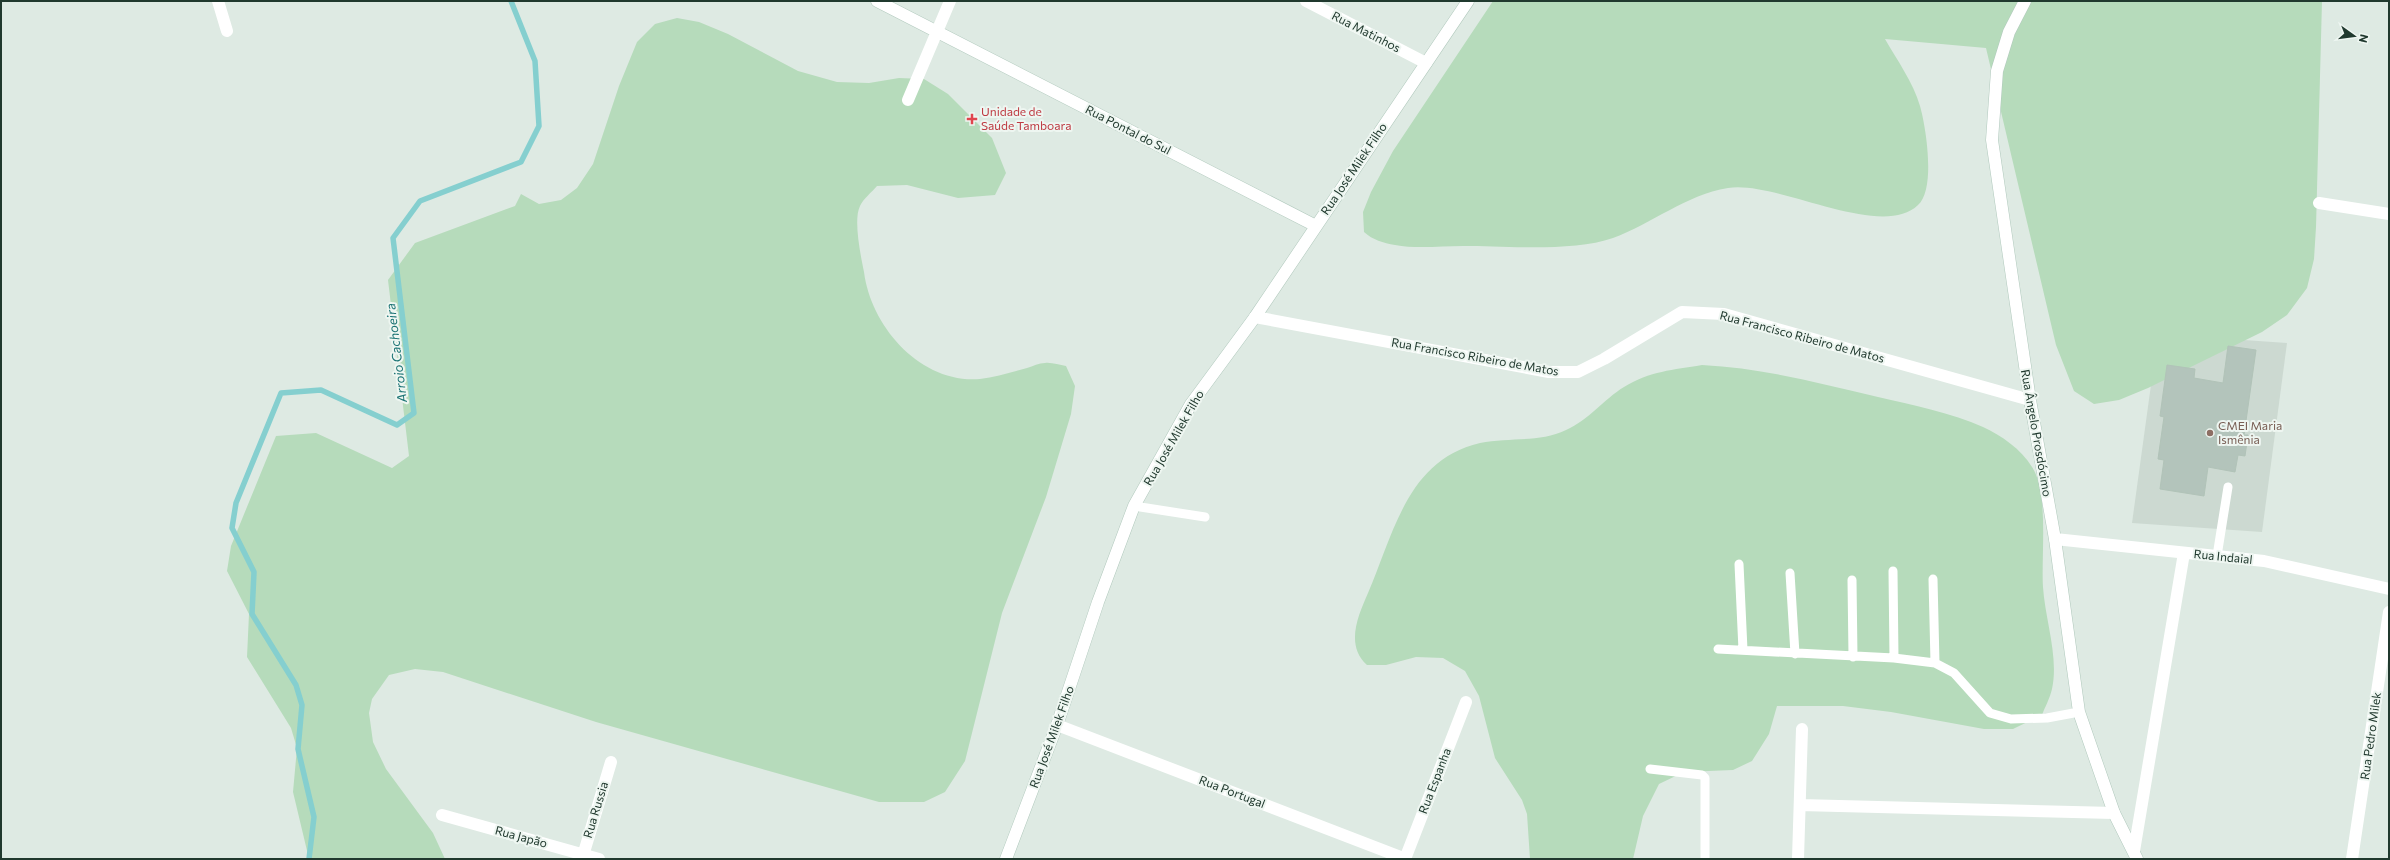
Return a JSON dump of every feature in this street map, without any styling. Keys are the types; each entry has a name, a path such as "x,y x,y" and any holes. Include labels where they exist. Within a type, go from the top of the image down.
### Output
{"street":[{"path":"218,1 228,31"},
{"name":"Rua Pontal do Sul","path":"877,1 1316,226"},
{"path":"908,100 950,1"},
{"name":"Rua Matinhos","path":"1306,1 1426,63"},
{"name":"Rua José Milek Filho","path":"1006,859 1057,725 1098,602 1134,506 1191,404 1255,318 1468,1"},
{"name":"Rua Ângelo Prosdócimo","path":"2025,1 2009,32 1997,71 1992,140 2030,400 2055,539 2079,712 2114,813 2135,855"},
{"path":"2319,203 2389,214"},
{"name":"Rua Francisco Ribeiro de Matos","path":"1255,318 1549,372 1578,372 1604,359 1682,312 1724,314 2030,400"},
{"name":"Rua Indaial","path":"2055,539 2264,561 2389,589"},
{"path":"2135,855 2184,553"},
{"name":"Rua Pedro Milek","path":"2352,859 2389,612"},
{"name":"Rua Espanha","path":"1406,859 1466,702"},
{"name":"Rua Portugal","path":"1057,725 1406,859"},
{"path":"1798,859 1802,729"},
{"name":"Rua Russia","path":"583,857 611,762"},
{"path":"1800,805 2114,813"},
{"name":"Rua Japão","path":"442,815 583,857 599,859"}],"lane":[{"path":"2217,556 2228,487"},
{"path":"1134,506 1205,517"},
{"path":"1739,564 1743,650"},
{"path":"1893,571 1894,658"},
{"path":"1790,573 1795,654"},
{"path":"1933,579 1935,663"},
{"path":"1852,580 1853,657"},
{"path":"1718,649 1894,658 1935,663 1954,673 1990,713 2011,719 2047,718 2079,712"},
{"path":"1650,769 1702,775 1706,778 1705,859"}],"shaded area":[{"name":"CMEI Maria Ismênia","path":"2158,334 2287,343 2262,532 2132,523"}],"green space":[{"path":"1493,1 2322,1 2316,227 2314,259 2307,288 2287,315 2262,332 2148,388 2119,400 2094,404 2074,391 2056,345 1986,48 1885,39 1909,80 1917,97 1927,142 1928,172 1927,186 1924,197 1918,205 1901,214 1880,216 1855,213 1773,192 1749,188 1728,188 1697,197 1683,203 1613,238 1579,245 1560,247 1411,247 1382,242 1367,235 1364,232 1363,212 1371,192 1393,151"},
{"path":"677,18 699,22 728,34 798,71 837,82 869,83 899,78 924,79 948,94 992,138 1006,173 995,195 958,198 907,185 877,186 861,203 857,220 858,239 864,272 869,293 877,313 888,331 902,348 919,362 938,372 958,378 980,379 1040,364 1052,363 1066,366 1075,386 1071,414 1046,497 1002,613 965,761 945,792 924,802 879,802 596,722 443,672 415,669 389,675 372,699 369,713 373,742 386,769 433,833 445,859 309,859 293,792 297,748 291,728 247,657 249,614 227,571 231,546 276,436 316,433 392,468 409,456 388,280 415,243 515,206 521,194 539,204 561,200 577,188 593,164 619,86 637,42 655,24"},
{"path":"1702,365 1747,369 1791,377 1932,410 1983,427 2004,439 2017,449 2028,460 2032,467 2041,492 2043,524 2043,587 2054,664 2054,677 2050,696 2042,715 2013,729 1984,729 1891,712 1843,706 1777,706 1769,734 1752,761 1733,770 1684,772 1659,784 1643,816 1633,859 1530,859 1527,814 1522,800 1495,758 1479,696 1465,671 1443,658 1416,657 1386,665 1367,665 1360,657 1356,649 1355,639 1357,621 1406,502 1419,482 1435,465 1455,452 1480,443 1545,437 1556,434 1582,421 1610,397 1634,382 1652,374"}],"building":[{"path":"2228,346 2256,350 2244,435 2248,435 2245,456 2238,455 2235,472 2208,467 2204,496 2160,489 2164,460 2158,459 2164,417 2160,416 2167,365 2195,369 2194,378 2223,383"}],"waterway":[{"name":"Arroio Cachoeira","path":"309,859 314,817 298,749 302,705 296,685 252,614 254,572 232,528 236,503 281,393 321,390 397,425 414,413 393,238 420,201 521,162 539,126 535,61 511,1"}],"place":[{"name":"Unidade de Saúde Tamboara","path":"972,119"},
{"name":"CMEI Maria Ismênia","path":"2210,433"}]}
